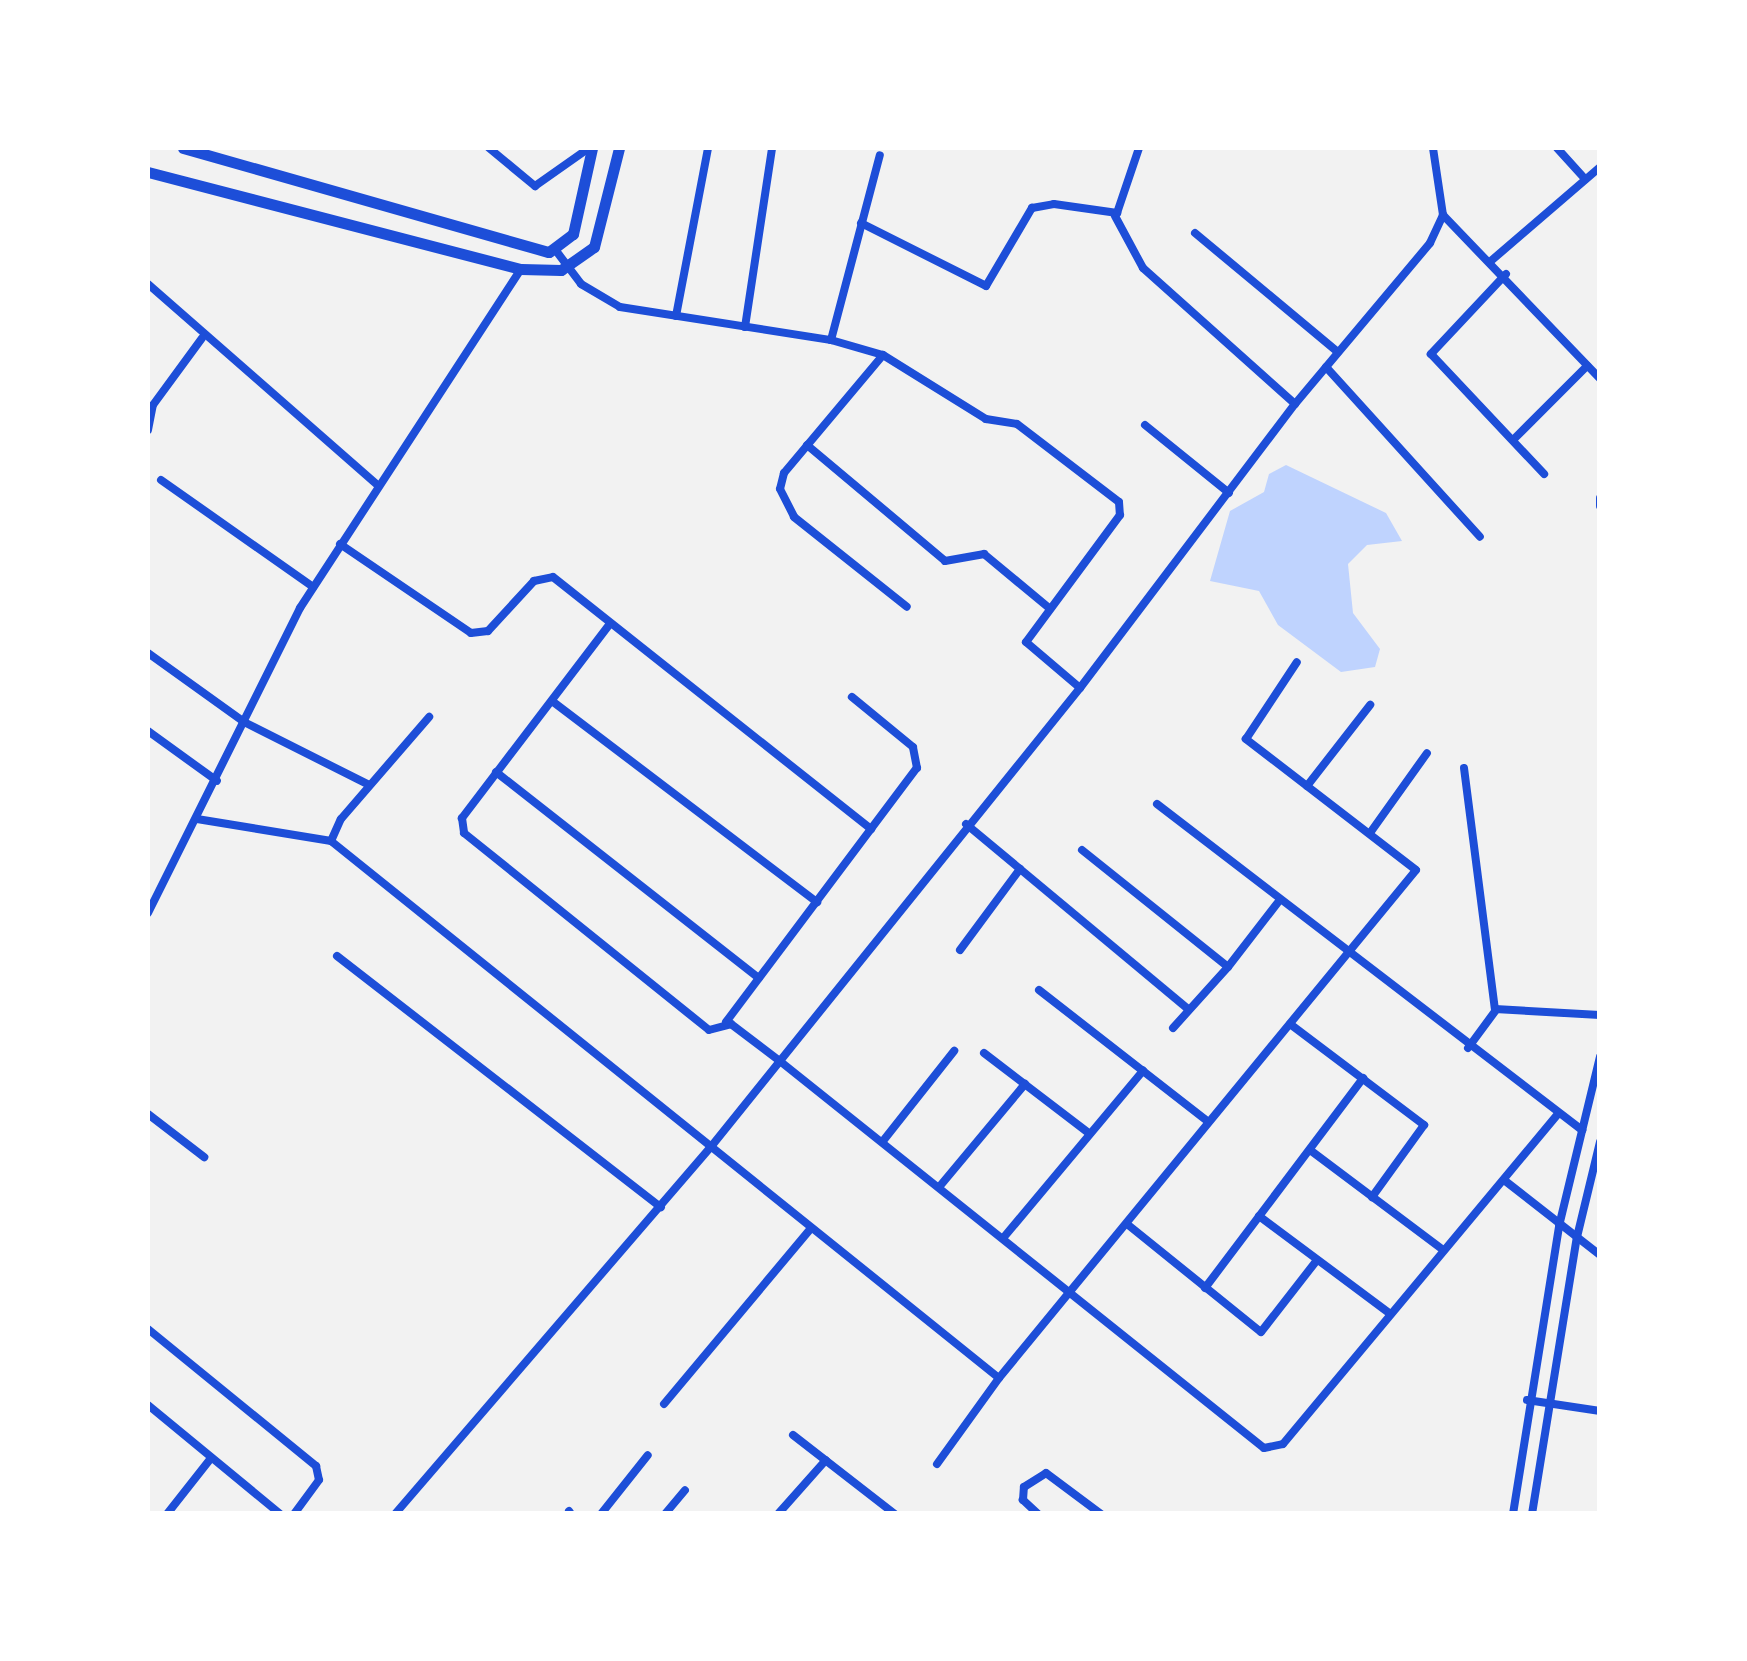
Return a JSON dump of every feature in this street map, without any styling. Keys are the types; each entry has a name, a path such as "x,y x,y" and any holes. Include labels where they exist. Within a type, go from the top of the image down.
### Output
{"main road":[{"path":"183,148 557,252 576,224 590,148"},
{"path":"148,172 520,268 569,267 588,256 598,236 619,148"}],"street":[{"path":"490,148 535,186 590,148"},
{"path":"676,316 708,148"},
{"path":"745,327 772,148"},
{"path":"1140,148 1115,216 1143,268 1294,404"},
{"path":"394,1514 710,1148 966,824 1080,688 1294,404 1430,243 1443,215 1433,148"},
{"path":"1558,148 1585,179"},
{"path":"832,340 880,155"},
{"path":"1492,260 1600,167"},
{"path":"861,223 981,286 990,283 1032,208 1054,204 1115,216"},
{"path":"1443,215 1506,274 1600,379"},
{"path":"1196,233 1338,352"},
{"path":"557,252 598,297 676,316 832,340 883,355 980,415 1017,424 1119,502 1120,515 1049,608 1027,646 1080,688"},
{"path":"148,912 312,587 520,268"},
{"path":"1506,274 1430,352 1544,474"},
{"path":"148,284 202,338 378,486"},
{"path":"148,430 153,405 202,338"},
{"path":"883,355 781,480 787,509 907,606"},
{"path":"1513,440 1587,366"},
{"path":"1326,367 1480,537"},
{"path":"1146,425 1229,493"},
{"path":"808,446 945,562 984,554 1049,608"},
{"path":"162,480 312,587"},
{"path":"340,544 471,633 488,631 543,577 560,581 609,625 871,829"},
{"path":"609,625 462,818 470,840 708,1030 726,1022 919,762 913,748 852,697"},
{"path":"148,653 244,722 370,785"},
{"path":"937,1464 999,1378 1128,1224 1207,1120 1349,956 1416,870 1246,739 1297,662"},
{"path":"552,701 817,902"},
{"path":"1307,786 1370,705"},
{"path":"331,841 370,785 429,717"},
{"path":"148,731 216,781"},
{"path":"1370,833 1427,754"},
{"path":"1464,768 1496,1010 1468,1048"},
{"path":"496,772 760,978"},
{"path":"1157,804 1468,1048 1582,1130"},
{"path":"197,819 331,841 999,1378"},
{"path":"966,824 1189,1010"},
{"path":"1082,850 1228,966"},
{"path":"960,950 1020,869"},
{"path":"1172,1028 1280,901"},
{"path":"337,956 661,1206"},
{"path":"1039,990 1207,1120"},
{"path":"1496,1010 1600,1015"},
{"path":"726,1022 883,1141 1272,1451 1557,1114"},
{"path":"1290,1024 1424,1125 1372,1197"},
{"path":"883,1141 954,1051"},
{"path":"984,1054 1090,1134"},
{"path":"1514,1514 1527,1400 1559,1226 1600,1057"},
{"path":"1004,1237 1143,1070"},
{"path":"1205,1288 1364,1078"},
{"path":"940,1186 1024,1084"},
{"path":"148,1114 204,1157"},
{"path":"1532,1514 1577,1237 1600,1142"},
{"path":"1310,1150 1443,1250"},
{"path":"1504,1180 1600,1254"},
{"path":"1259,1216 1388,1312"},
{"path":"1128,1224 1261,1332 1316,1260"},
{"path":"664,1404 811,1228"},
{"path":"148,1329 316,1466 319,1480 294,1514"},
{"path":"1527,1400 1600,1412"},
{"path":"148,1405 280,1514"},
{"path":"793,1435 895,1514"},
{"path":"600,1514 648,1454"},
{"path":"167,1514 210,1458"},
{"path":"778,1514 826,1460"},
{"path":"1038,1514 1023,1500 1024,1488 1046,1474 1101,1514"},
{"path":"665,1514 685,1490"}],"water":[{"path":"1286,465 1386,513 1402,541 1367,545 1348,564 1353,613 1380,649 1375,667 1341,672 1278,625 1259,591 1210,581 1230,511 1264,492 1269,474"}]}
